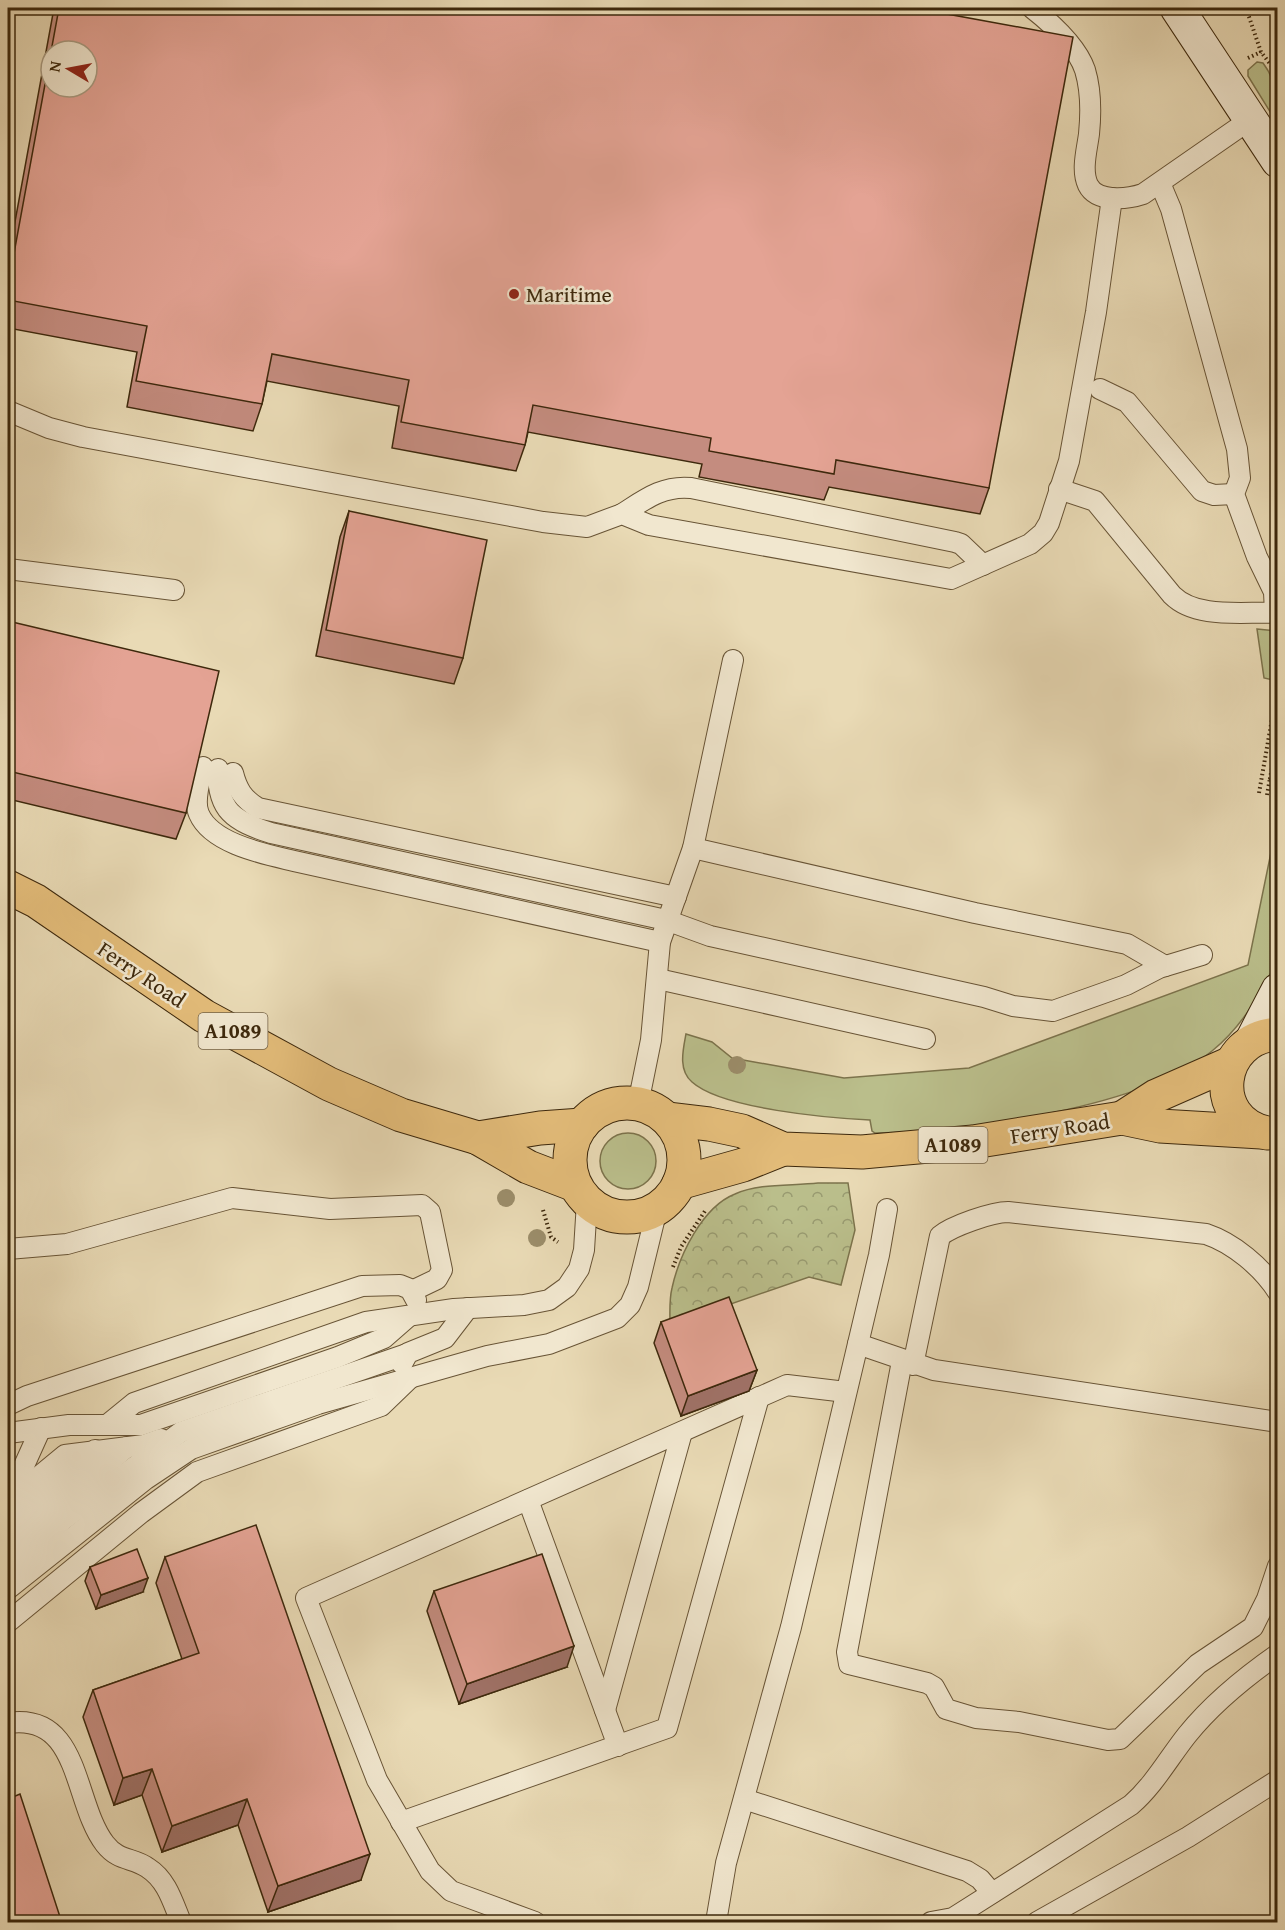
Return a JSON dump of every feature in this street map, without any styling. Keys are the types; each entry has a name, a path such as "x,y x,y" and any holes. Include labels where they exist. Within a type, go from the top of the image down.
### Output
{"highway":[{"name":"Ferry Road","path":"8,887 36,901 204,1016 329,1084 401,1115 478,1138 528,1167 581,1193"},
{"name":"Ferry Road","path":"1122,1118 1156,1096 1254,1046"},
{"path":"1254,1046 1226,1087 1233,1110 1241,1119 1269,1133"},
{"path":"623,1103 652,1112 677,1133 683,1149 684,1167 679,1183 670,1198 657,1209 640,1216 621,1218 603,1213 581,1193 570,1169 570,1154 574,1138 582,1125 607,1106 623,1103"},
{"name":"Ferry Road","path":"652,1112 742,1131 783,1149 862,1152 927,1148 1122,1118 1160,1126 1269,1133"},
{"name":"Ferry Road","path":"478,1138 540,1128 582,1125"},
{"name":"Ferry Road","path":"679,1183 743,1165 783,1149"}],"street":[{"path":"1177,8 1278,161"},
{"path":"1254,1046 1278,990"}],"lane":[{"path":"1032,8 1060,34 1083,63 1090,112 1085,170 1087,181 1096,192 1112,198 1139,195 1160,183 1251,119"},
{"path":"1059,489 1095,501 1172,595 1185,604 1208,610 1276,613 1274,592 1257,557 1234,494 1240,478 1238,448 1171,209 1160,183"},
{"path":"622,514 649,525 947,578 956,578 1025,547 1040,536 1052,517 1071,451 1112,198"},
{"path":"1100,389 1127,402 1202,491 1223,496 1234,494"},
{"path":"8,411 49,429 83,437 543,522 588,527 622,514 655,493 671,488 691,488 955,542 961,544 983,565"},
{"path":"8,569 174,590"},
{"path":"652,1112 651,1040 660,942 693,848 733,660"},
{"path":"218,769 236,784 245,800 258,807 676,897"},
{"path":"218,769 220,796 234,818 245,825 323,845 666,920 710,936 1042,1011 1053,1011 1126,985 1165,966 1202,956"},
{"path":"218,769 197,803 198,813 204,822 235,846 660,942"},
{"path":"693,848 975,913 1127,944 1165,966"},
{"path":"658,979 925,1038"},
{"path":"8,1433 45,1427 141,1425 332,1359 382,1339 415,1315 468,1308 524,1305 554,1297 573,1279 584,1250 581,1193"},
{"path":"8,1249 67,1244 232,1198 330,1209 418,1205 426,1206 430,1212 442,1266 437,1279 412,1291"},
{"path":"8,1588 146,1479 191,1449 308,1408 402,1380 496,1354 549,1344 617,1318 630,1305 636,1293 657,1209"},
{"path":"716,1923 726,1863 791,1627 858,1344 887,1209"},
{"path":"1278,1292 1257,1266 1219,1239 1206,1234 1019,1213 994,1213 948,1230 940,1236 908,1363 847,1652 849,1664 927,1683 933,1687 946,1709 971,1717 1120,1740 1198,1664 1252,1627 1264,1606 1278,1566"},
{"path":"8,1406 32,1394 362,1286 400,1285 412,1291"},
{"path":"412,1291 415,1315"},
{"path":"13,1481 62,1456 144,1445 407,1354 445,1338 468,1308"},
{"path":"858,1344 908,1363 937,1371 1278,1422"},
{"path":"8,1622 141,1514 197,1472 371,1410 390,1400 402,1380 407,1354"},
{"path":"535,1923 456,1893 444,1886 430,1871 377,1780 306,1598 787,1385 846,1392"},
{"path":"401,1821 667,1728 759,1397"},
{"path":"13,1481 45,1427"},
{"path":"8,1569 63,1520 180,1432"},
{"path":"605,1710 682,1432"},
{"path":"8,1547 127,1447"},
{"path":"8,1526 95,1450"},
{"path":"8,1502 62,1456"},
{"path":"528,1500 618,1746"},
{"path":"931,1923 950,1921 1131,1804 1154,1781 1199,1722 1229,1693 1278,1654"},
{"path":"8,1724 21,1721 38,1725 56,1736 66,1750 99,1836 119,1857 147,1866 160,1879 171,1895 181,1923"},
{"path":"1037,1923 1206,1826 1278,1780"},
{"path":"744,1799 967,1871 980,1879 992,1893"}],"path":[{"path":"1246,8 1261,52 1277,75"},
{"path":"1259,793 1272,719 1278,720"},
{"path":"1267,795 1278,738"},
{"path":"1270,778 1278,780"},
{"path":"559,1243 584,1250"}],"green space":[{"path":"1257,62 1263,63 1274,84 1277,123 1248,76 1248,70"},
{"path":"1257,629 1277,631 1277,681 1264,678"},
{"path":"1277,823 1278,958 1272,971 1242,1020 1223,1042 1181,1071 1142,1088 1098,1102 1003,1122 912,1132 875,1133 872,1131 870,1120 777,1110 727,1099 692,1082 685,1072 683,1060 686,1034 712,1042 732,1058 844,1078 969,1068 1248,965"},
{"path":"628,1133 639,1135 648,1141 654,1150 656,1161 654,1172 648,1181 639,1187 628,1189 617,1187 608,1181 602,1172 600,1161 602,1150 608,1141 617,1135"},
{"path":"848,1183 855,1230 841,1285 809,1277 670,1325 671,1293 675,1275 686,1248 702,1221 712,1210 723,1200 744,1190 765,1186"}],"building":[{"name":"Maritime","path":"59,8 920,8 1073,37 989,488 836,460 834,474 709,451 711,438 533,405 525,445 401,422 409,380 272,354 262,404 136,381 147,326 8,300 8,286 42,99 99,99 99,39 53,39"},
{"path":"349,511 487,540 463,658 326,630"},
{"path":"8,621 219,671 186,813 8,771"},
{"path":"729,1297 757,1370 688,1396 661,1322"},
{"path":"256,1525 370,1854 278,1886 247,1799 172,1826 152,1769 123,1778 93,1690 199,1653 165,1557"},
{"path":"137,1549 148,1578 101,1595 90,1567"},
{"path":"542,1554 574,1646 467,1684 434,1591"},
{"path":"20,1794 62,1923 8,1923 8,1799"}],"place":[{"name":"Maritime","path":"514,294"}]}
